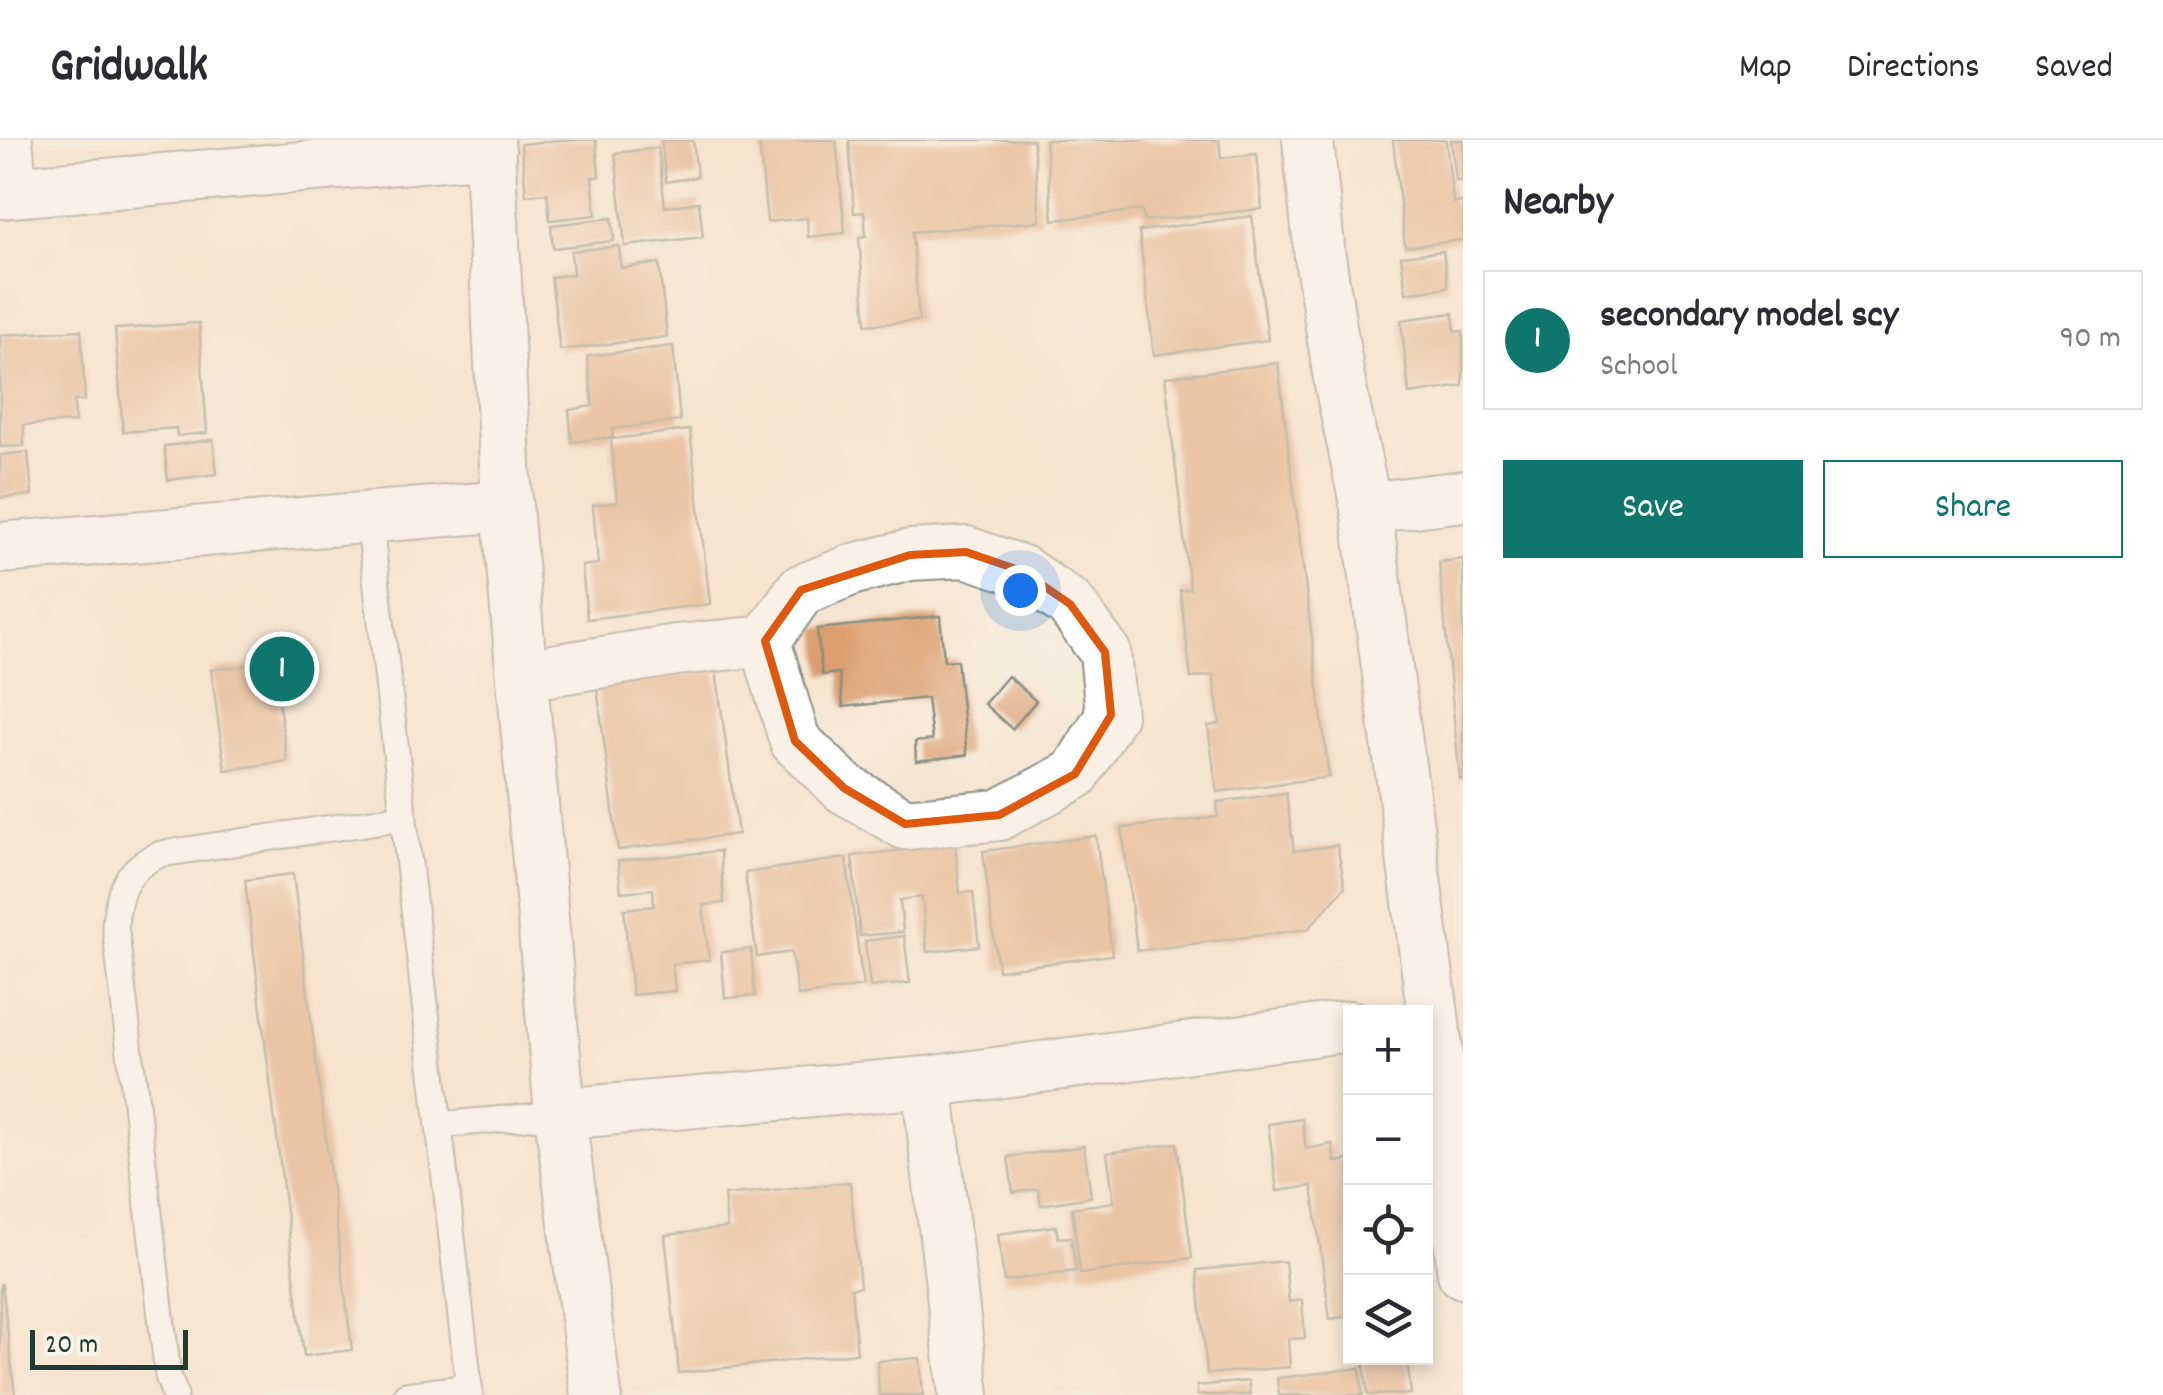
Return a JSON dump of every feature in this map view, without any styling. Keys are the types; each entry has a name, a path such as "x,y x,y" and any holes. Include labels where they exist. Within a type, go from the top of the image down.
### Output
{"street":[{"path":"7,140 6,193 489,145 507,506 560,1114 596,1395"},
{"path":"1308,140 1320,257 1340,384 1366,508 1440,1015 1463,1273"},
{"path":"1366,508 1463,496"},
{"path":"0,548 507,506"},
{"path":"523,675 676,650 765,641 801,590 854,569 910,555 966,552 1022,570 1070,604 1105,652 1111,714 1074,774 999,815 905,824 844,788 795,741 765,641"},
{"path":"560,1114 926,1082 1343,1027"},
{"path":"926,1082 964,1395"}],"lane":[{"path":"369,518 470,1391 406,1395"},
{"path":"174,1395 168,1376 115,925 124,880 142,861 161,854 404,817"},
{"path":"439,1125 560,1114"}],"highlighted area":[{"path":"966,552 1022,571 1070,604 1105,652 1111,715 1075,774 999,815 905,824 844,788 795,741 765,641 801,590 910,555"}],"building":[{"path":"596,140 599,177 592,177 596,215 550,220 547,193 526,195 521,144"},
{"path":"661,140 693,140 697,177 666,182"},
{"path":"759,140 836,140 845,233 808,237 807,218 767,222"},
{"path":"849,140 1033,140 1040,221 912,232 919,321 866,325 859,237 866,236 864,212 854,213"},
{"path":"1045,140 1219,140 1221,158 1257,154 1262,209 1144,221 1142,210 1053,220"},
{"path":"1393,140 1446,140 1453,203 1463,202 1463,240 1405,247"},
{"path":"1451,140 1463,140 1463,180 1456,181"},
{"path":"658,148 665,207 699,202 703,237 625,246 615,153"},
{"path":"1252,216 1268,340 1154,355 1139,231"},
{"path":"612,218 614,241 553,248 551,225"},
{"path":"619,246 621,268 659,263 667,337 560,350 551,277 573,274 571,251"},
{"path":"1443,251 1448,287 1406,293 1401,256"},
{"path":"1453,313 1455,332 1463,331 1463,386 1409,394 1401,320"},
{"path":"199,323 207,433 177,436 176,428 123,432 115,329"},
{"path":"81,330 85,400 74,401 75,422 24,425 24,446 0,447 0,335"},
{"path":"673,346 680,421 612,429 613,437 572,442 569,410 593,406 587,356"},
{"path":"1278,363 1329,777 1217,792 1208,726 1220,724 1213,675 1191,678 1180,590 1190,589 1165,377"},
{"path":"690,430 710,604 587,619 582,566 598,564 593,505 617,502 611,439"},
{"path":"213,440 217,474 168,480 164,446"},
{"path":"28,452 32,495 0,498 0,455"},
{"path":"1463,559 1463,779 1460,780 1439,562"},
{"path":"940,616 944,661 957,660 967,755 916,761 915,742 932,740 927,698 843,707 839,673 822,675 817,629"},
{"path":"273,662 287,761 225,770 211,670"},
{"path":"716,670 738,834 618,850 597,687"},
{"path":"1008,676 1036,701 1012,729 984,704"},
{"path":"1286,793 1294,851 1337,845 1345,887 1308,929 1137,951 1122,828 1218,817 1217,802"},
{"path":"1096,836 1112,955 998,970 983,851"},
{"path":"955,844 960,893 973,892 979,946 927,952 922,897 900,900 903,932 860,936 852,856"},
{"path":"720,851 724,903 703,905 709,960 672,964 675,991 632,995 624,909 654,906 653,889 621,892 618,861"},
{"path":"846,858 863,986 798,996 791,952 757,957 745,873"},
{"path":"293,874 352,1350 304,1356 245,880"},
{"path":"904,936 910,983 870,987 865,941"},
{"path":"751,949 755,996 725,998 721,952"},
{"path":"1302,1119 1306,1149 1332,1144 1335,1162 1343,1161 1343,1317 1330,1319 1312,1186 1277,1191 1268,1124"},
{"path":"1177,1143 1192,1258 1080,1274 1072,1208 1114,1202 1107,1153"},
{"path":"1084,1146 1091,1197 1041,1205 1038,1189 1013,1193 1008,1157"},
{"path":"850,1182 860,1287 851,1288 857,1353 679,1373 665,1235 727,1228 724,1195"},
{"path":"1056,1226 1058,1238 1071,1237 1076,1271 1004,1281 998,1234"},
{"path":"1285,1261 1289,1302 1302,1300 1305,1338 1288,1339 1290,1367 1207,1374 1197,1270"},
{"path":"2,1284 15,1395 0,1395"},
{"path":"920,1358 923,1395 879,1395 877,1361"},
{"path":"1364,1365 1408,1365 1411,1394 1368,1395"},
{"path":"1360,1368 1363,1395 1279,1395 1277,1378"},
{"path":"1248,1381 1250,1395 1197,1395 1197,1386"}],"place":[{"name":"secondary model scy","path":"282,669"}]}
